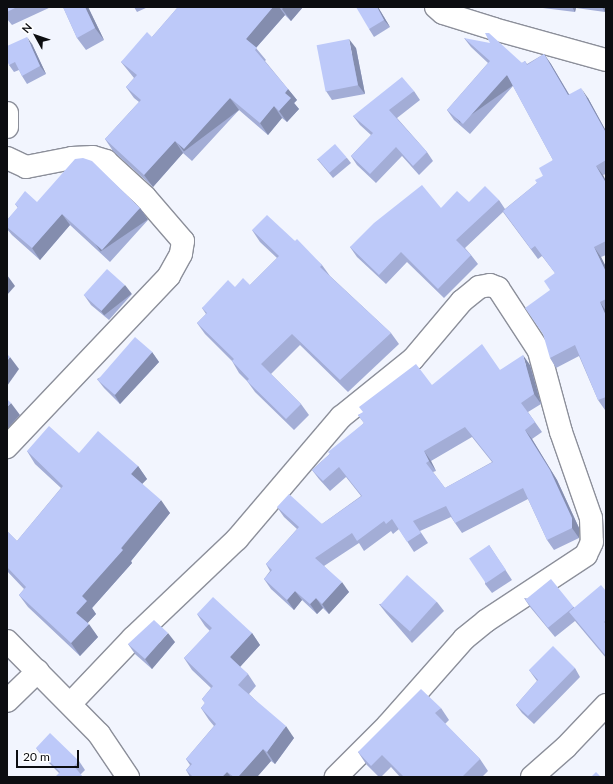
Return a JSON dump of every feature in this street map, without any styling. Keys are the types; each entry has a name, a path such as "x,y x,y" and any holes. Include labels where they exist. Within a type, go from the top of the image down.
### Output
{"street":[{"path":"436,7 444,13 494,29 606,60"},
{"path":"7,113 7,127"},
{"path":"7,158 26,167 72,158 93,157 106,161 145,197 183,241 181,254 169,276 7,447"},
{"path":"71,703 133,638 237,539 341,417 413,359 462,301 479,288 490,285 498,288 539,351 561,432 591,518 592,542 586,555 486,621 464,639 388,725 336,777"},
{"path":"7,641 71,703 99,734 128,777"},
{"path":"7,701 38,671"},
{"path":"532,777 566,747 606,705"}],"building":[{"path":"7,7 17,7 7,12"},
{"path":"63,7 85,7 95,28 77,38"},
{"path":"178,7 273,7 246,39 257,48 255,50 288,89 285,93 291,98 279,111 274,106 260,123 230,98 184,149 175,141 144,175 105,139 141,100 126,87 137,75 121,62 147,32 152,37"},
{"path":"356,7 377,7 384,20 369,29"},
{"path":"485,33 489,33 522,63 525,61 527,65 544,54 568,95 581,88 606,131 606,160 596,166 606,183 606,241 594,247 606,272 606,299 600,302 606,316 606,397 598,400 575,345 550,358 543,334 525,308 550,290 544,281 555,273 535,246 531,249 503,211 537,183 535,180 543,176 539,168 553,160 507,75 463,124 447,110 490,61 464,38 490,43"},
{"path":"27,37 40,66 22,76 15,62 9,65 7,61 7,46"},
{"path":"349,39 358,85 326,91 317,45"},
{"path":"402,77 414,91 389,110 427,152 413,166 396,147 370,174 351,156 373,133 353,116"},
{"path":"335,144 347,158 329,173 318,159"},
{"path":"83,158 92,161 140,208 102,250 62,214 32,248 7,227 7,220 18,207 15,204 25,191 37,202 75,159"},
{"path":"422,185 441,208 457,191 469,202 485,186 499,200 456,240 471,255 438,289 401,252 379,275 350,247 374,223"},
{"path":"267,215 295,241 297,239 322,265 320,267 391,333 340,380 292,334 261,364 301,404 286,419 247,381 249,379 232,361 234,359 197,323 207,313 202,308 228,280 235,287 243,278 250,285 279,256 252,230"},
{"path":"107,269 125,285 101,311 84,295"},
{"path":"135,337 152,352 115,395 98,380"},
{"path":"482,344 500,370 523,355 534,394 521,403 535,422 525,430 550,470 572,518 572,528 547,540 523,488 455,523 446,506 413,521 421,533 407,542 392,519 386,524 384,521 357,541 352,533 315,558 342,582 322,604 316,598 310,604 295,591 287,600 264,579 272,570 266,564 299,527 277,507 289,494 322,524 362,496 339,467 323,481 312,470 330,454 328,452 364,423 358,415 363,412 359,407 416,364 432,385","holes":["465,427 493,462 445,488 426,463 429,461 424,451"]},
{"path":"7,354 10,357 7,361"},
{"path":"7,399 11,403 7,407"},
{"path":"49,426 79,453 98,431 138,466 131,474 161,500 121,548 123,550 82,596 87,601 76,613 89,624 71,643 19,595 26,587 7,567 7,531 17,541 63,486 27,451"},
{"path":"489,545 506,570 486,583 469,558"},
{"path":"407,575 437,602 410,631 380,605"},
{"path":"551,579 574,607 548,628 525,600"},
{"path":"601,585 606,591 606,620 604,622 606,624 606,656 569,612"},
{"path":"213,597 252,633 230,657 248,674 238,685 286,726 267,752 263,749 238,777 234,777 227,772 222,777 193,777 186,770 192,764 186,759 216,724 201,708 205,703 202,699 213,686 184,658 212,628 197,614"},
{"path":"154,620 168,633 145,659 128,644"},
{"path":"553,646 575,668 528,716 516,705 538,680 529,670"},
{"path":"421,689 441,708 435,713 480,759 462,777 404,777 382,755 371,766 358,752"},
{"path":"50,733 79,761 74,766 83,777 55,777 60,772 36,748"},
{"path":"596,772 601,777 591,777"}]}
